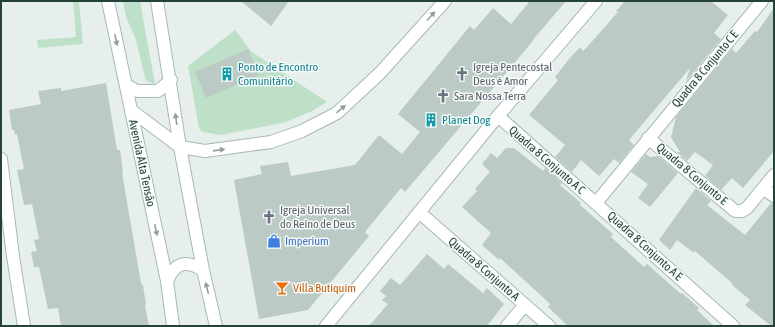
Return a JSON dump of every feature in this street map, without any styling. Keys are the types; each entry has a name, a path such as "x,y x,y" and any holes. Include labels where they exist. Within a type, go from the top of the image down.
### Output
{"street":[{"name":"Avenida Alta Tensão","path":"108,1 167,281 173,326"},
{"path":"157,1 171,80 180,147 203,270 216,326"},
{"path":"131,110 180,147 205,152 271,142 302,131 337,113 380,72 445,1"},
{"path":"326,326 498,116 596,1"},
{"name":"Quadra 8 Conjunto C E","path":"596,203 762,1"},
{"path":"126,85 137,91 158,91 171,80"},
{"name":"Quadra 8 Conjunto A C","path":"498,116 596,203"},
{"name":"Quadra 8 Conjunto E","path":"648,138 736,211 742,211 747,208 763,188"},
{"path":"1,159 7,256 24,326"},
{"path":"774,175 763,188 774,196"},
{"name":"Quadra 8 Conjunto A E","path":"596,203 733,326"},
{"name":"Quadra 8 Conjunto A","path":"419,212 549,326"},
{"path":"167,281 172,270 182,264 193,264 203,270"},
{"path":"507,326 525,305"}],"green space":[{"path":"73,1 79,1 83,44 38,48 37,40 76,37"},
{"path":"123,1 140,1 155,84 148,82 145,78 136,40 126,17"},
{"path":"235,30 252,52 327,102 312,111 286,122 221,135 202,132 199,128 188,66"}],"building":[{"path":"241,1 289,1 271,26"},
{"path":"530,1 566,1 405,192 401,188 365,232 369,236 308,310 259,319 234,180 262,174 260,166 288,162 291,176 355,165 379,135 402,154 420,132 398,114 470,26 474,30 493,8 511,24"},
{"path":"625,1 711,1 728,15 714,33 721,39 686,81 690,68 629,140 634,145 619,163 614,159 599,176 581,160 572,172 555,157 565,145 529,115 558,80 555,77 569,59 580,47 583,51 588,46 618,12 616,11"},
{"path":"774,8 774,151 743,188 732,178 721,190 705,176 713,165 695,152 687,161 677,152 680,152 671,137 676,117 732,49 736,53 755,31 757,32"},
{"name":"Ponto de Encontro Comunitário","path":"248,49 259,75 206,98 195,72"},
{"path":"106,83 117,150 120,150 122,173 149,326 61,326 58,308 48,309 39,267 34,267 31,252 37,251 34,240 39,239 32,204 24,205 17,170 24,169 17,134 15,135 14,130 12,130 9,110 41,104 38,91 61,88 61,91"},
{"path":"506,148 514,148 543,171 545,168 562,183 560,185 581,203 580,205 613,234 611,237 644,267 647,264 681,294 682,293 699,308 697,310 714,326 568,326 548,307 550,304 547,301 500,258 499,260 482,245 491,233 462,207 477,191 475,189 490,172 482,164 491,153 497,158"},
{"path":"646,154 650,157 658,156 678,173 650,207 638,198 648,184 631,172"},
{"path":"696,188 711,201 707,205 745,235 771,203 774,203 774,326 771,326 745,305 750,300 695,251 694,253 677,240 670,250 659,240"},
{"path":"427,254 444,269 448,264 483,293 487,288 504,304 487,326 369,326 388,304 382,300 386,296 380,291 391,278 400,285"}],"place":[{"name":"Ponto de Encontro Comunitário","path":"227,74"},
{"name":"Igreja Pentecostal Deus é Amor","path":"462,74"},
{"name":"Sara Nossa Terra","path":"443,96"},
{"name":"Planet Dog","path":"431,120"},
{"name":"Igreja Universal do Reino de Deus","path":"269,217"},
{"name":"Imperium","path":"274,241"},
{"name":"Villa Butiquim","path":"282,288"}]}
